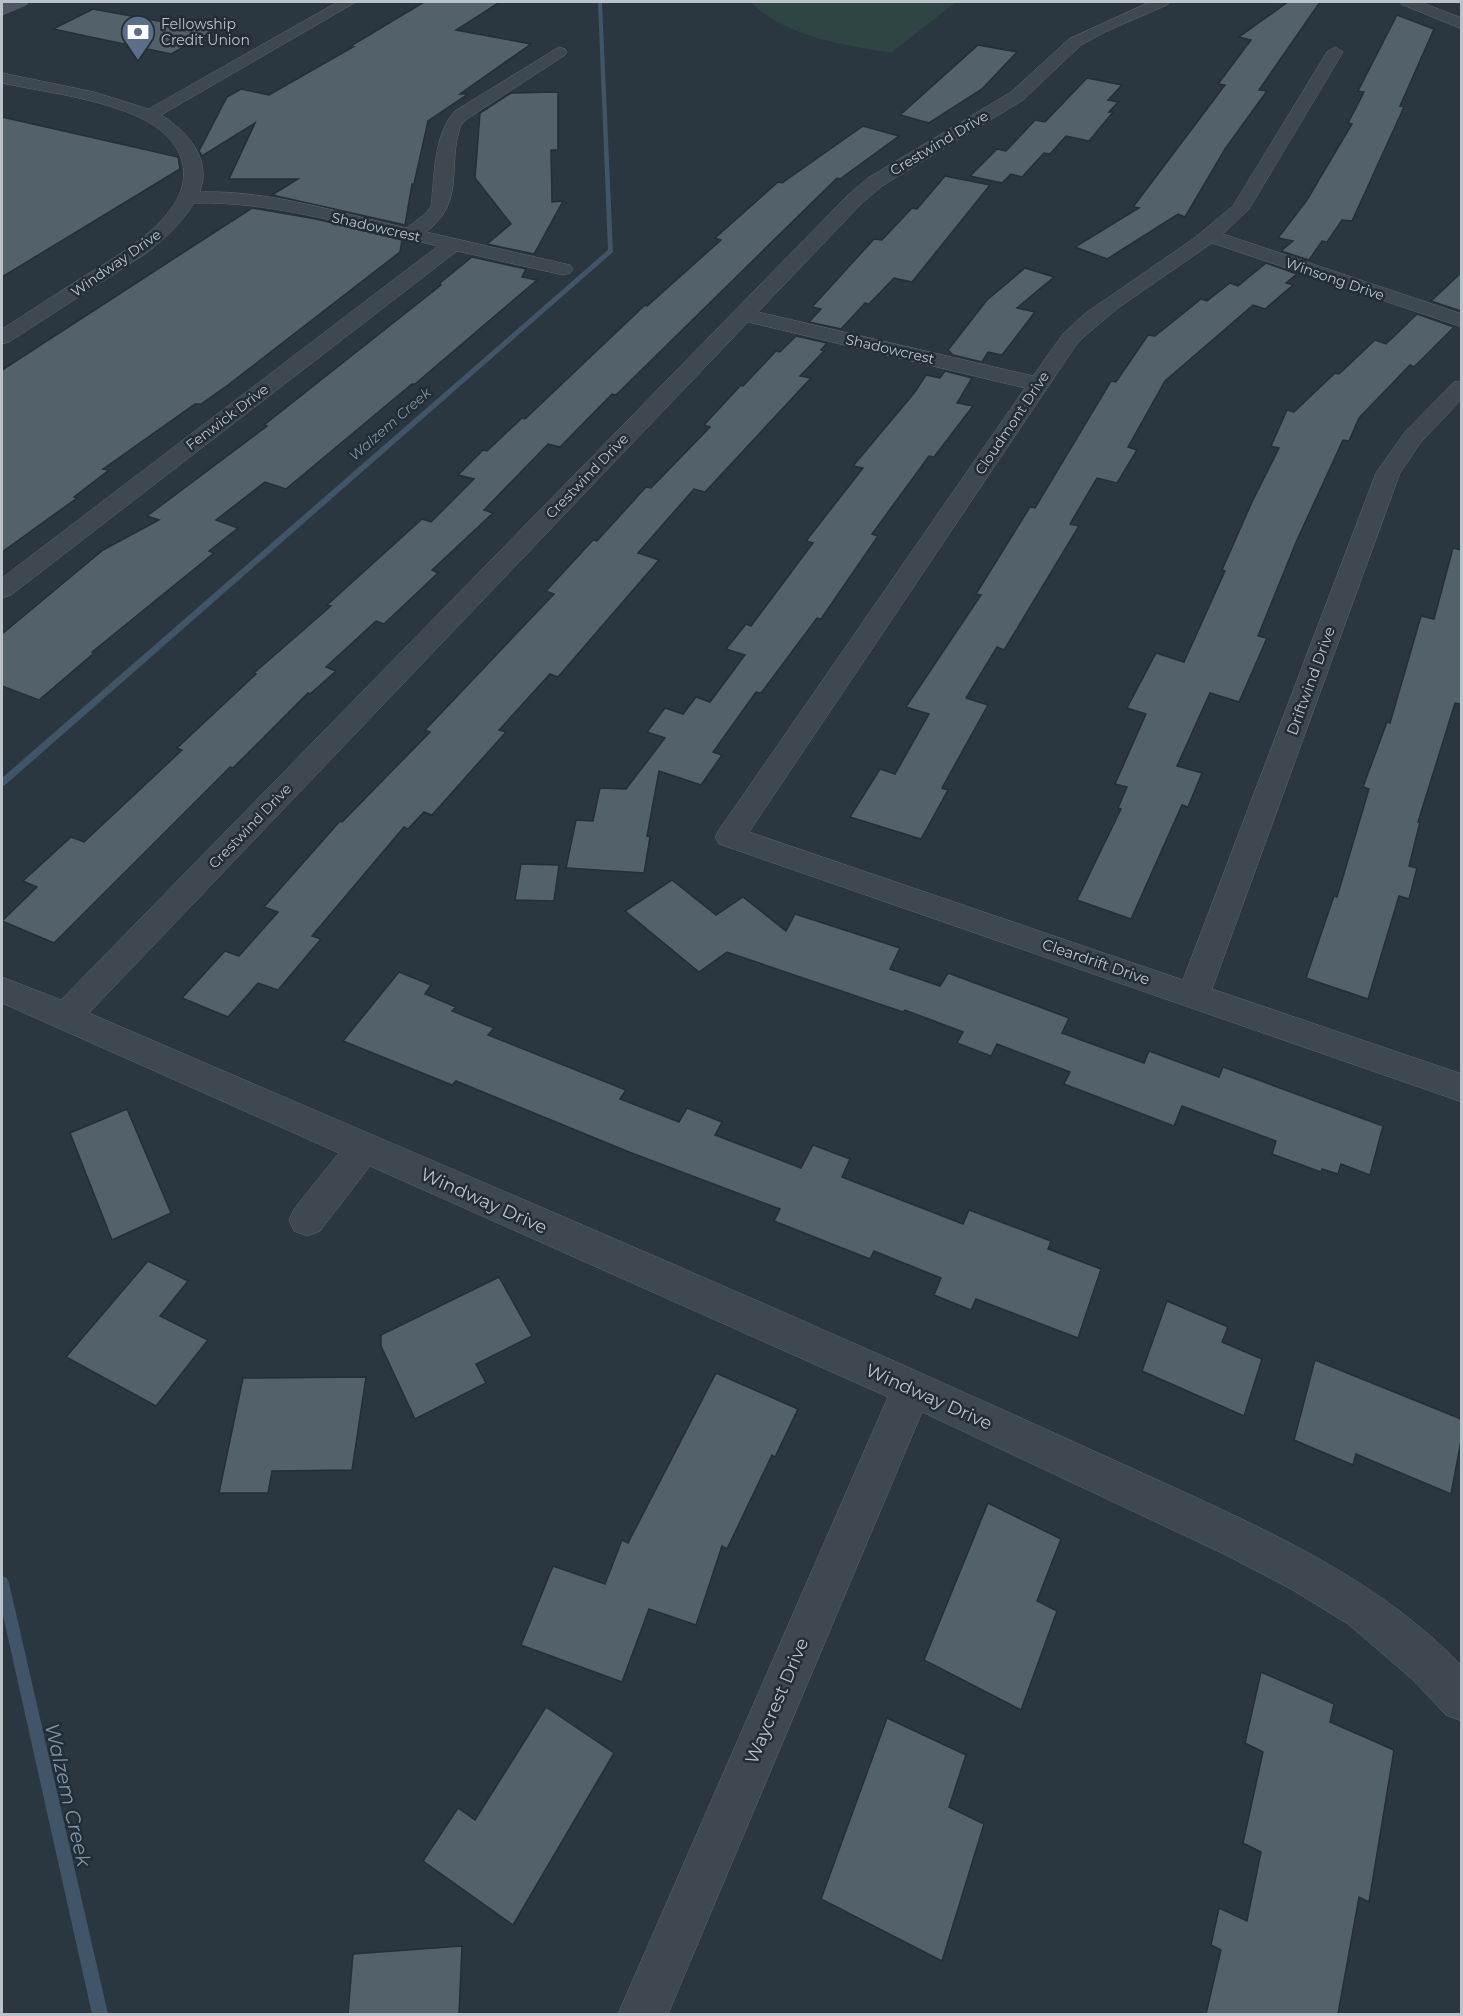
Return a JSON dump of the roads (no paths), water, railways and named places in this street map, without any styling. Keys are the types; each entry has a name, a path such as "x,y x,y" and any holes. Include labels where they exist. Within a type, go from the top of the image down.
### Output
{"main road":[{"path":"2,11 21,2"}],"street":[{"path":"149,115 348,2"},
{"name":"Crestwind Drive","path":"65,1017 854,200 875,182 1017,96 1075,42 1101,28 1162,2"},
{"path":"1408,2 1461,24"},
{"path":"410,235 433,217 440,206 453,124 461,115 559,52"},
{"name":"Cloudmont Drive","path":"730,837 1071,338 1091,318 1223,226 1240,209 1335,52"},
{"name":"Windway Drive","path":"2,78 102,100 149,115 175,135 190,155 194,179 188,198 175,218 147,244 2,338"},
{"name":"Shadowcrest","path":"188,198 226,197 263,201 563,269"},
{"name":"Winsong Drive","path":"1209,236 1461,321"},
{"name":"Fenwick Drive","path":"2,590 452,245"},
{"name":"Shadowcrest","path":"742,314 1038,384"},
{"name":"Driftwind Drive","path":"1194,995 1388,473 1405,444 1419,427 1461,387"},
{"name":"Cleardrift Drive","path":"730,837 1461,1088"},
{"name":"Windway Drive","path":"2,989 912,1388 1239,1539 1306,1574 1363,1609 1429,1664 1461,1699"},
{"path":"307,1220 363,1148"},
{"name":"Waycrest Drive","path":"643,2014 912,1388"}],"waterway":[{"name":"Walzem Creek","path":"2,783 611,251 600,2"},
{"name":"Walzem Creek","path":"2,1583 100,2014"}],"place":[{"name":"Fellowship Credit Union","path":"138,61"}]}
